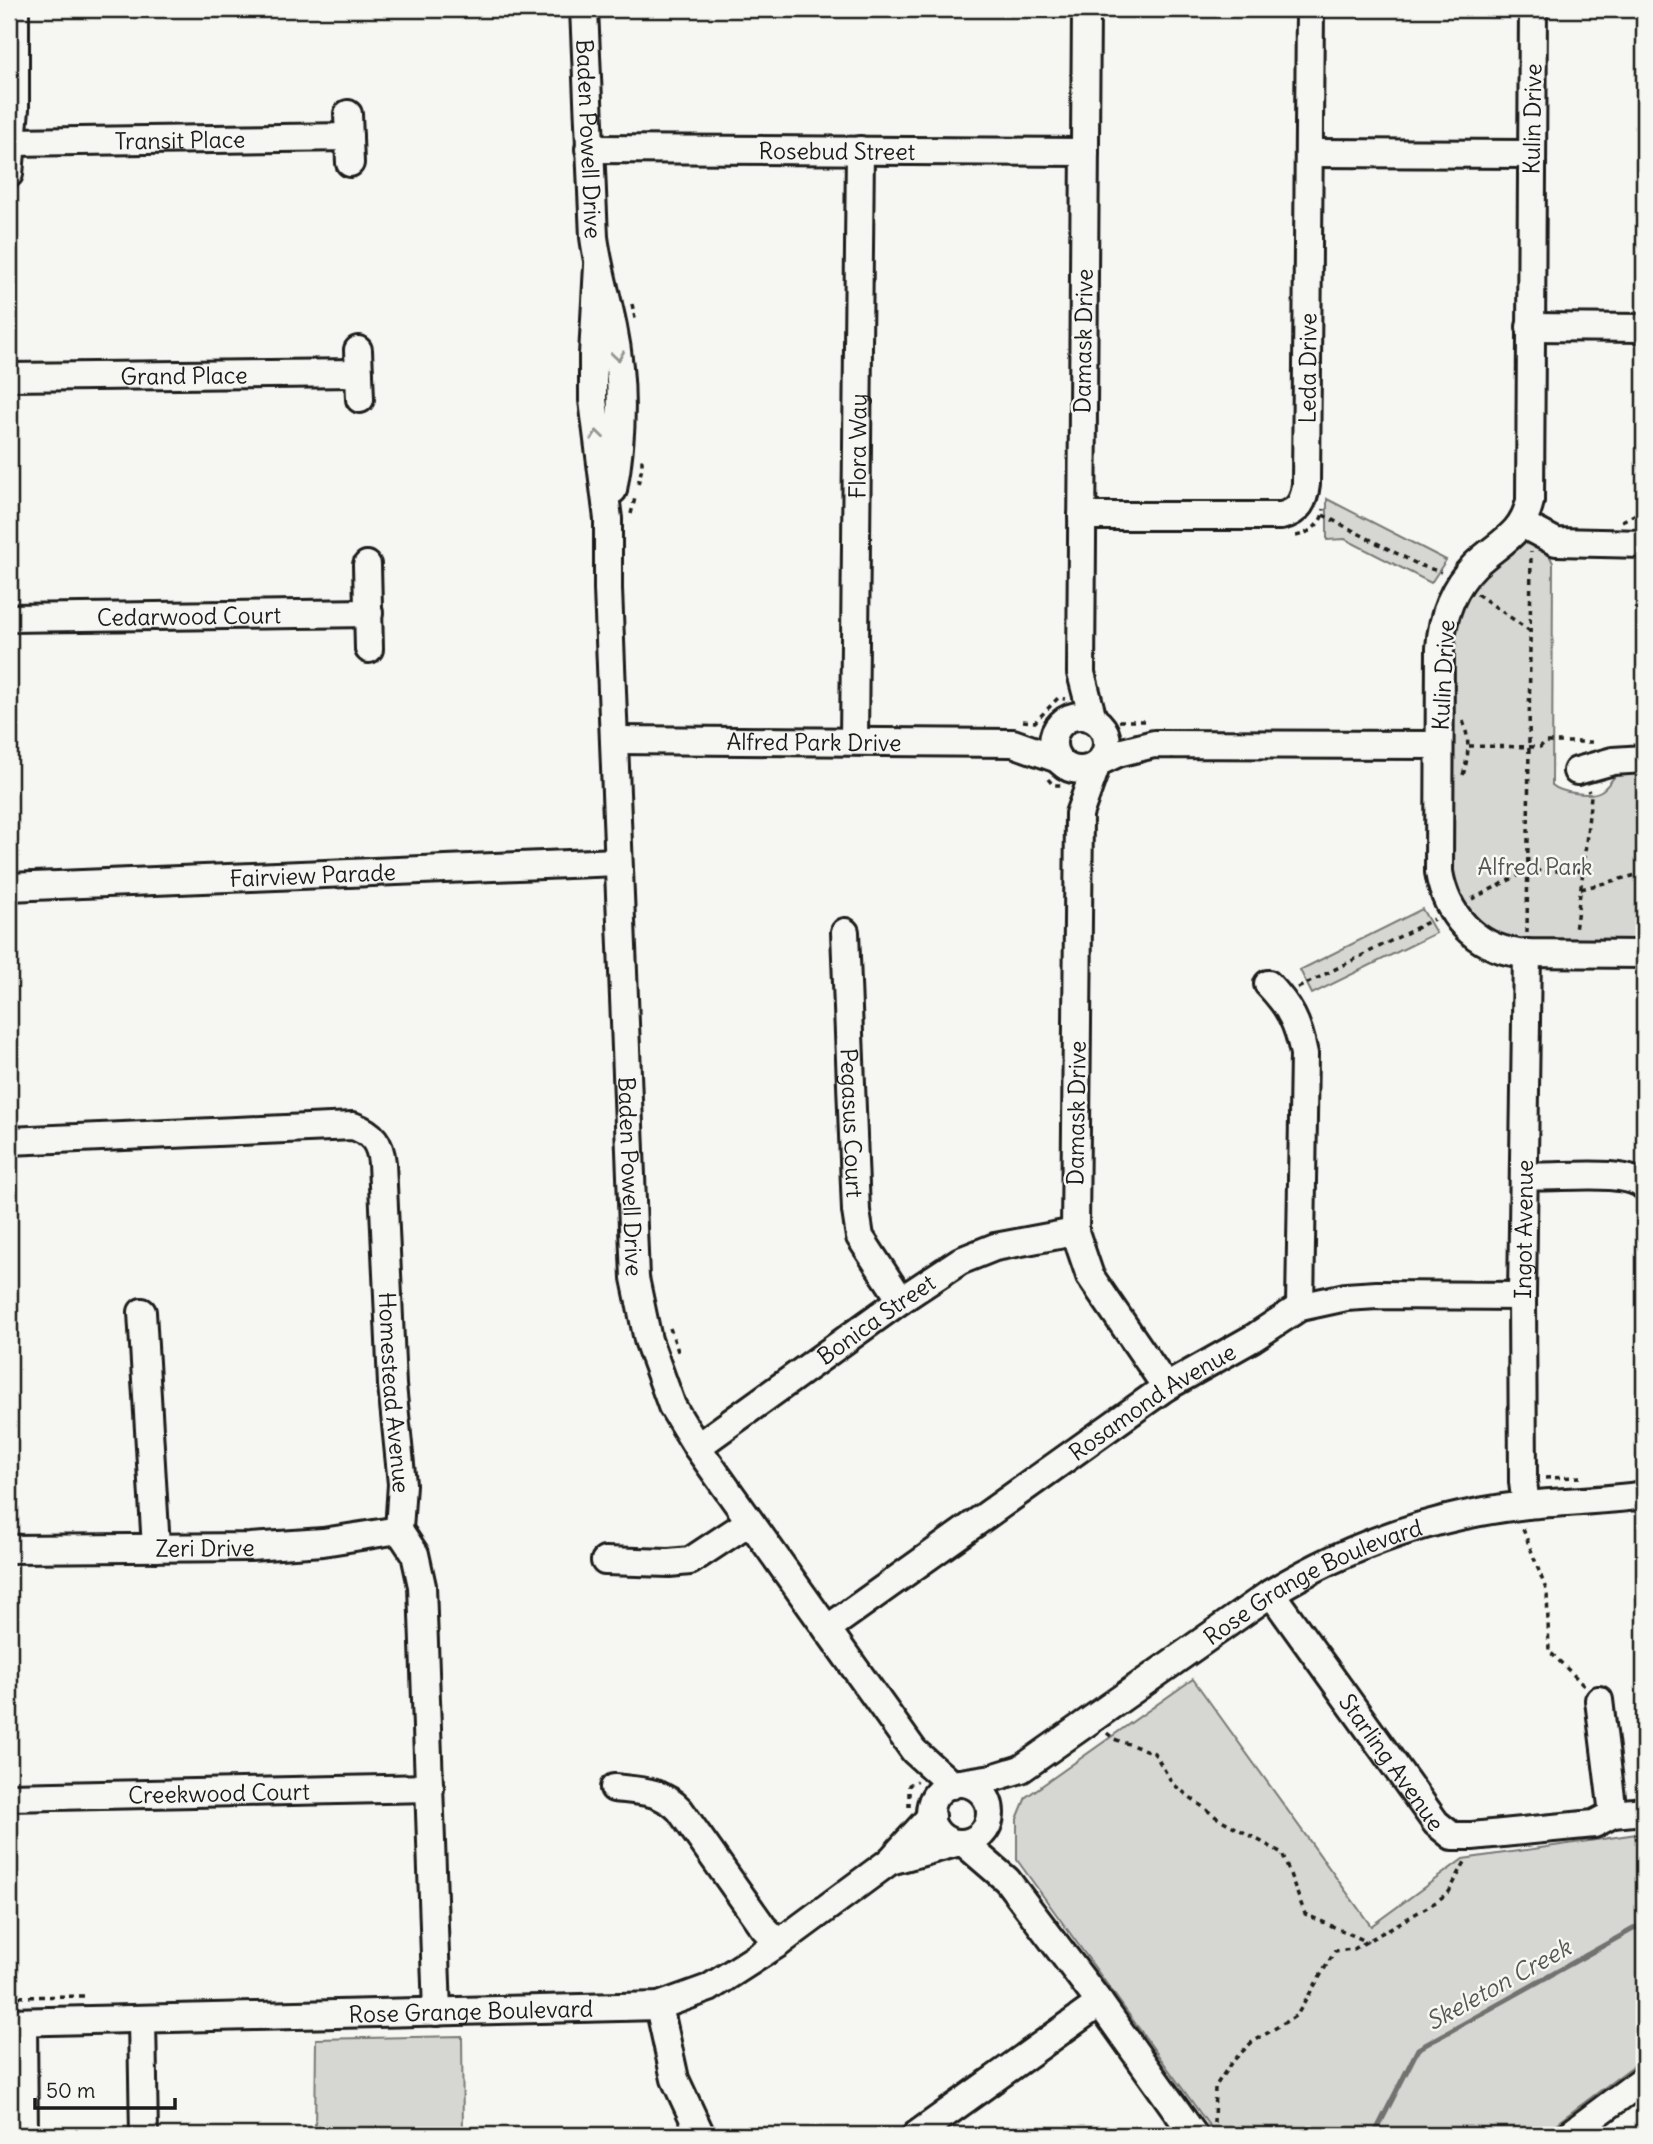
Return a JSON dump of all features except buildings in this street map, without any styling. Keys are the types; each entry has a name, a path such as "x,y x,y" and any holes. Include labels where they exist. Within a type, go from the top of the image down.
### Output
{"street":[{"path":"9,174 16,69 15,9"},
{"name":"Baden Powell Drive","path":"584,9 589,149 598,266 593,400 618,522"},
{"name":"Damask Drive","path":"1065,715 1081,673 1086,9"},
{"name":"Leda Drive","path":"1082,516 1281,516 1294,512 1302,502 1306,484 1310,9"},
{"name":"Kulin Drive","path":"1533,9 1530,493 1527,527 1476,565 1451,572 1448,606 1441,631 1439,872 1446,913 1488,944 1508,951 1527,953 1644,954"},
{"name":"Transit Place","path":"12,142 349,138"},
{"name":"Rosebud Street","path":"589,149 1085,152"},
{"name":"Flora Way","path":"854,740 860,150"},
{"path":"1309,153 1531,154"},
{"name":"Baden Powell Drive","path":"598,266 613,326 621,399 618,522 608,589 635,1278 648,1340 672,1406 749,1522 914,1751 956,1784"},
{"path":"1530,327 1644,328"},
{"name":"Grand Place","path":"9,377 358,361 360,399"},
{"path":"593,400 621,399"},
{"path":"1527,527 1549,540 1566,543 1644,544"},
{"path":"367,565 369,649"},
{"name":"Cedarwood Court","path":"9,618 369,613"},
{"name":"Damask Drive","path":"1081,673 1105,723"},
{"path":"1157,733 1082,770 1062,762 1053,743 1065,715 1157,733 1439,745"},
{"name":"Alfred Park Drive","path":"614,740 854,740 1018,732 1065,715"},
{"path":"1099,763 1107,745 1105,723"},
{"name":"Alfred Park Drive","path":"1018,732 1062,762"},
{"path":"1577,771 1613,761 1644,759"},
{"name":"Damask Drive","path":"1062,762 1079,814 1076,1232 1090,1276 1166,1387"},
{"name":"Damask Drive","path":"1079,814 1099,763"},
{"name":"Fairview Parade","path":"9,887 618,862"},
{"name":"Pegasus Court","path":"845,932 856,1211 860,1237 901,1300"},
{"name":"Ingot Avenue","path":"1524,1493 1521,1296 1527,953"},
{"path":"1274,990 1298,1026 1304,1054 1300,1307"},
{"name":"Homestead Avenue","path":"9,1141 353,1126 375,1138 382,1163 391,1385 402,1484 398,1530"},
{"path":"1524,1176 1619,1176 1637,1180 1644,1186"},
{"name":"Bonica Street","path":"697,1447 901,1300 960,1261 995,1247 1076,1232"},
{"name":"Rosamond Avenue","path":"827,1629 1166,1387 1253,1338 1300,1307 1346,1297 1377,1294 1521,1296"},
{"path":"143,1312 156,1548"},
{"name":"Rose Grange Boulevard","path":"956,1784 992,1778 1021,1769 1271,1593 1308,1570 1344,1553 1430,1522 1524,1493 1644,1496"},
{"path":"606,1562 690,1561 749,1522"},
{"path":"398,1530 415,1554 422,1586 437,2012"},
{"name":"Zeri Drive","path":"9,1549 250,1546 323,1542 398,1530"},
{"name":"Starling Avenue","path":"1271,1593 1443,1830 1452,1836 1640,1821"},
{"path":"1599,1700 1619,1824"},
{"name":"Baden Powell Drive","path":"914,1751 922,1778 923,1812"},
{"name":"Rose Grange Boulevard","path":"990,1812 1021,1769"},
{"path":"1007,1880 996,1847 987,1800 980,1791 971,1786 956,1784 939,1792 923,1812 932,1824 942,1836 960,1843 1007,1880 1100,2003 1205,2134"},
{"name":"Creekwood Court","path":"9,1797 430,1788"},
{"path":"614,1788 658,1793 670,1799 763,1927 779,1943"},
{"name":"Rose Grange Boulevard","path":"16,2022 659,2006 709,1988 779,1943 891,1861 923,1812"},
{"path":"960,1843 972,1841 985,1830 990,1812"},
{"name":"Rose Grange Boulevard","path":"891,1861 960,1843"},
{"path":"931,2131 1100,2003"},
{"path":"659,2006 675,2080 701,2135"},
{"path":"142,2020 144,2135"},
{"path":"16,2022 24,2135"},
{"path":"1569,2135 1644,2078"}],"path":[{"path":"631,300 636,313 636,326"},
{"path":"618,522 642,468 642,455"},
{"path":"1323,515 1419,565 1451,572 1530,631"},
{"path":"1527,527 1530,631 1527,953"},
{"path":"1018,732 1035,722 1058,698 1065,715"},
{"path":"1105,723 1157,733"},
{"path":"1469,746 1540,747 1545,742 1554,742"},
{"path":"1574,936 1591,796 1577,771"},
{"path":"1274,990 1446,913 1527,872 1583,871"},
{"path":"1581,889 1644,873"},
{"path":"668,1323 681,1359"},
{"path":"1524,1493 1542,1478 1595,1476"},
{"path":"1513,1529 1523,1529 1547,1592 1549,1651 1599,1700"},
{"path":"1092,1719 1114,1739 1154,1753 1173,1784 1216,1817 1282,1853 1305,1914 1368,1942"},
{"path":"922,1778 909,1785 923,1812"},
{"path":"1619,1824 1640,1821"},
{"path":"1637,1843 1644,1870"},
{"path":"1205,2134 1213,2115 1215,2087 1241,2052 1297,2015 1335,1951 1354,1949 1436,1902 1449,1892 1466,1859 1479,1857"},
{"path":"9,1997 89,1996"}],"green space":[{"path":"1327,499 1446,560 1431,583 1345,539 1327,540"},
{"name":"Alfred Park","path":"1533,542 1545,546 1553,563 1552,785 1569,792 1596,793 1620,770 1644,767 1644,946 1521,945 1469,921 1447,866 1453,860 1453,811 1447,802 1448,697 1454,690 1454,661 1448,653 1450,629 1475,577 1522,543"},
{"path":"1422,909 1436,933 1312,994 1300,970"},
{"path":"1193,1679 1371,1926 1463,1859 1644,1833 1644,2058 1541,2135 1216,2135 1017,1860 1017,1819 1026,1797"},
{"path":"462,2036 463,2135 315,2135 316,2039"}],"waterway":[{"name":"Skeleton Creek","path":"1374,2135 1418,2049 1644,1923"}]}
